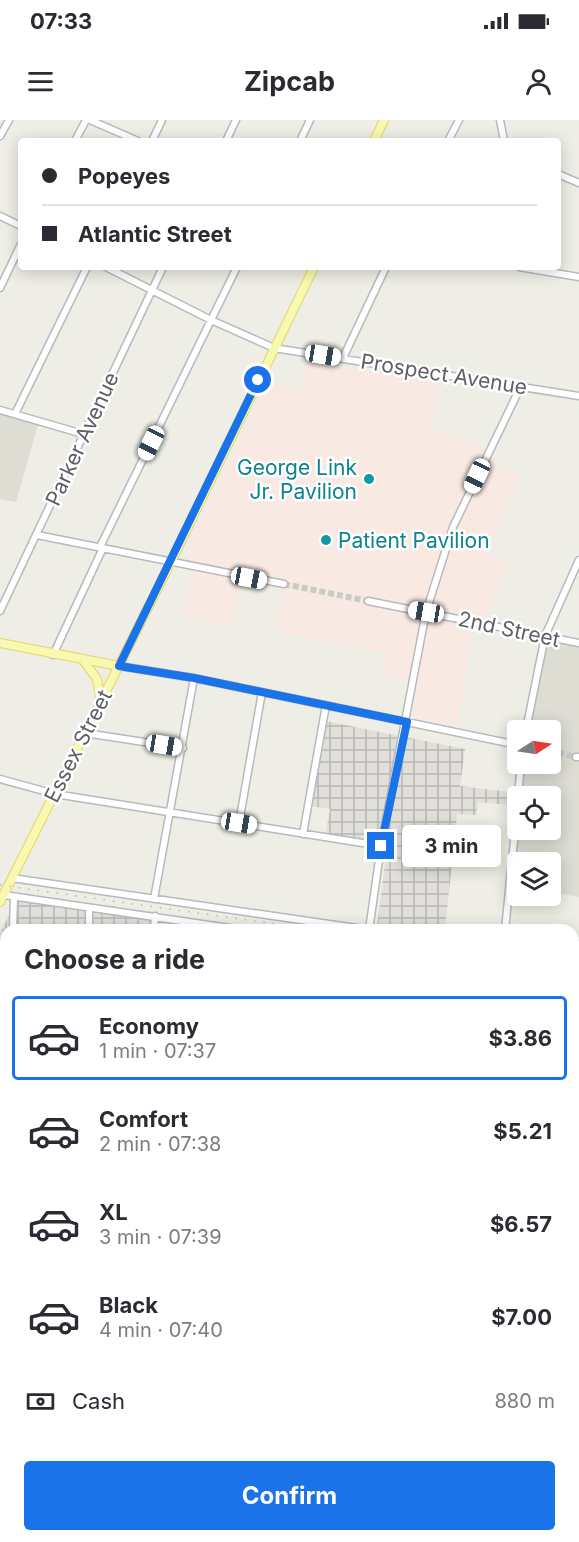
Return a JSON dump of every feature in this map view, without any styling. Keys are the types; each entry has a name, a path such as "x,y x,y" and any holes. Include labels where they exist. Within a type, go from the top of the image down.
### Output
{"main road":[{"path":"375,138 384,120"},
{"name":"Essex Street","path":"2,899 171,562 313,270"},
{"path":"0,643 119,666"},
{"path":"83,660 98,679 101,702"}],"street":[{"path":"0,136 9,120"},
{"path":"77,138 88,120 131,138"},
{"path":"153,138 162,120"},
{"path":"227,138 236,120"},
{"path":"301,138 310,120"},
{"path":"450,138 459,120"},
{"path":"500,120 503,138"},
{"path":"561,175 579,183"},
{"path":"0,216 18,225"},
{"path":"0,288 18,250"},
{"path":"15,414 86,270"},
{"name":"Prospect Avenue","path":"112,270 211,320 274,348 579,396"},
{"name":"Parker Avenue","path":"0,611 162,270"},
{"path":"53,655 236,270"},
{"path":"343,358 385,270"},
{"path":"537,270 579,277"},
{"path":"370,924 381,846 407,722 426,612 453,527 521,386"},
{"path":"0,410 83,434"},
{"path":"37,535 284,584"},
{"path":"528,720 544,636 578,563"},
{"name":"2nd Street","path":"368,601 579,644"},
{"path":"119,666 194,678 507,743"},
{"path":"154,898 194,678"},
{"path":"239,823 262,692"},
{"path":"303,834 326,705"},
{"path":"85,733 183,748"},
{"path":"0,779 55,794 381,846"},
{"path":"506,924 514,840"},
{"path":"12,878 329,924"},
{"path":"2,899 14,897 205,924"},
{"path":"13,924 14,897"},
{"path":"88,924 89,908"},
{"path":"153,924 154,916"}],"shaded area":[{"path":"307,361 440,382 431,432 456,436 485,447 481,457 522,476 486,554 508,562 488,617 475,614 458,727 413,717 418,684 383,678 387,654 275,632 285,577 244,570 233,626 181,616 194,561 187,559 186,550 267,382 301,389"},
{"path":"0,410 39,421 16,502 0,499"},
{"path":"545,636 579,643 579,897 561,894 561,852 514,852 516,840 561,840 561,786 519,786 520,774 561,774 561,720 528,720"},
{"path":"325,721 465,749 460,786 507,792 507,805 478,802 476,815 457,814 446,924 377,924 387,847 325,837 330,809 309,806"},
{"path":"20,894 153,912 152,924 5,924"}],"tunnel":[{"path":"284,584 368,601"},
{"path":"561,754 576,757"}],"railway":[{"path":"0,885 276,924"}],"place":[{"name":"George Link Jr. Pavilion","path":"369,479"},
{"name":"Patient Pavilion","path":"326,540"}],"route":[{"path":"258,380 119,666 194,678 407,722 381,846"}]}
